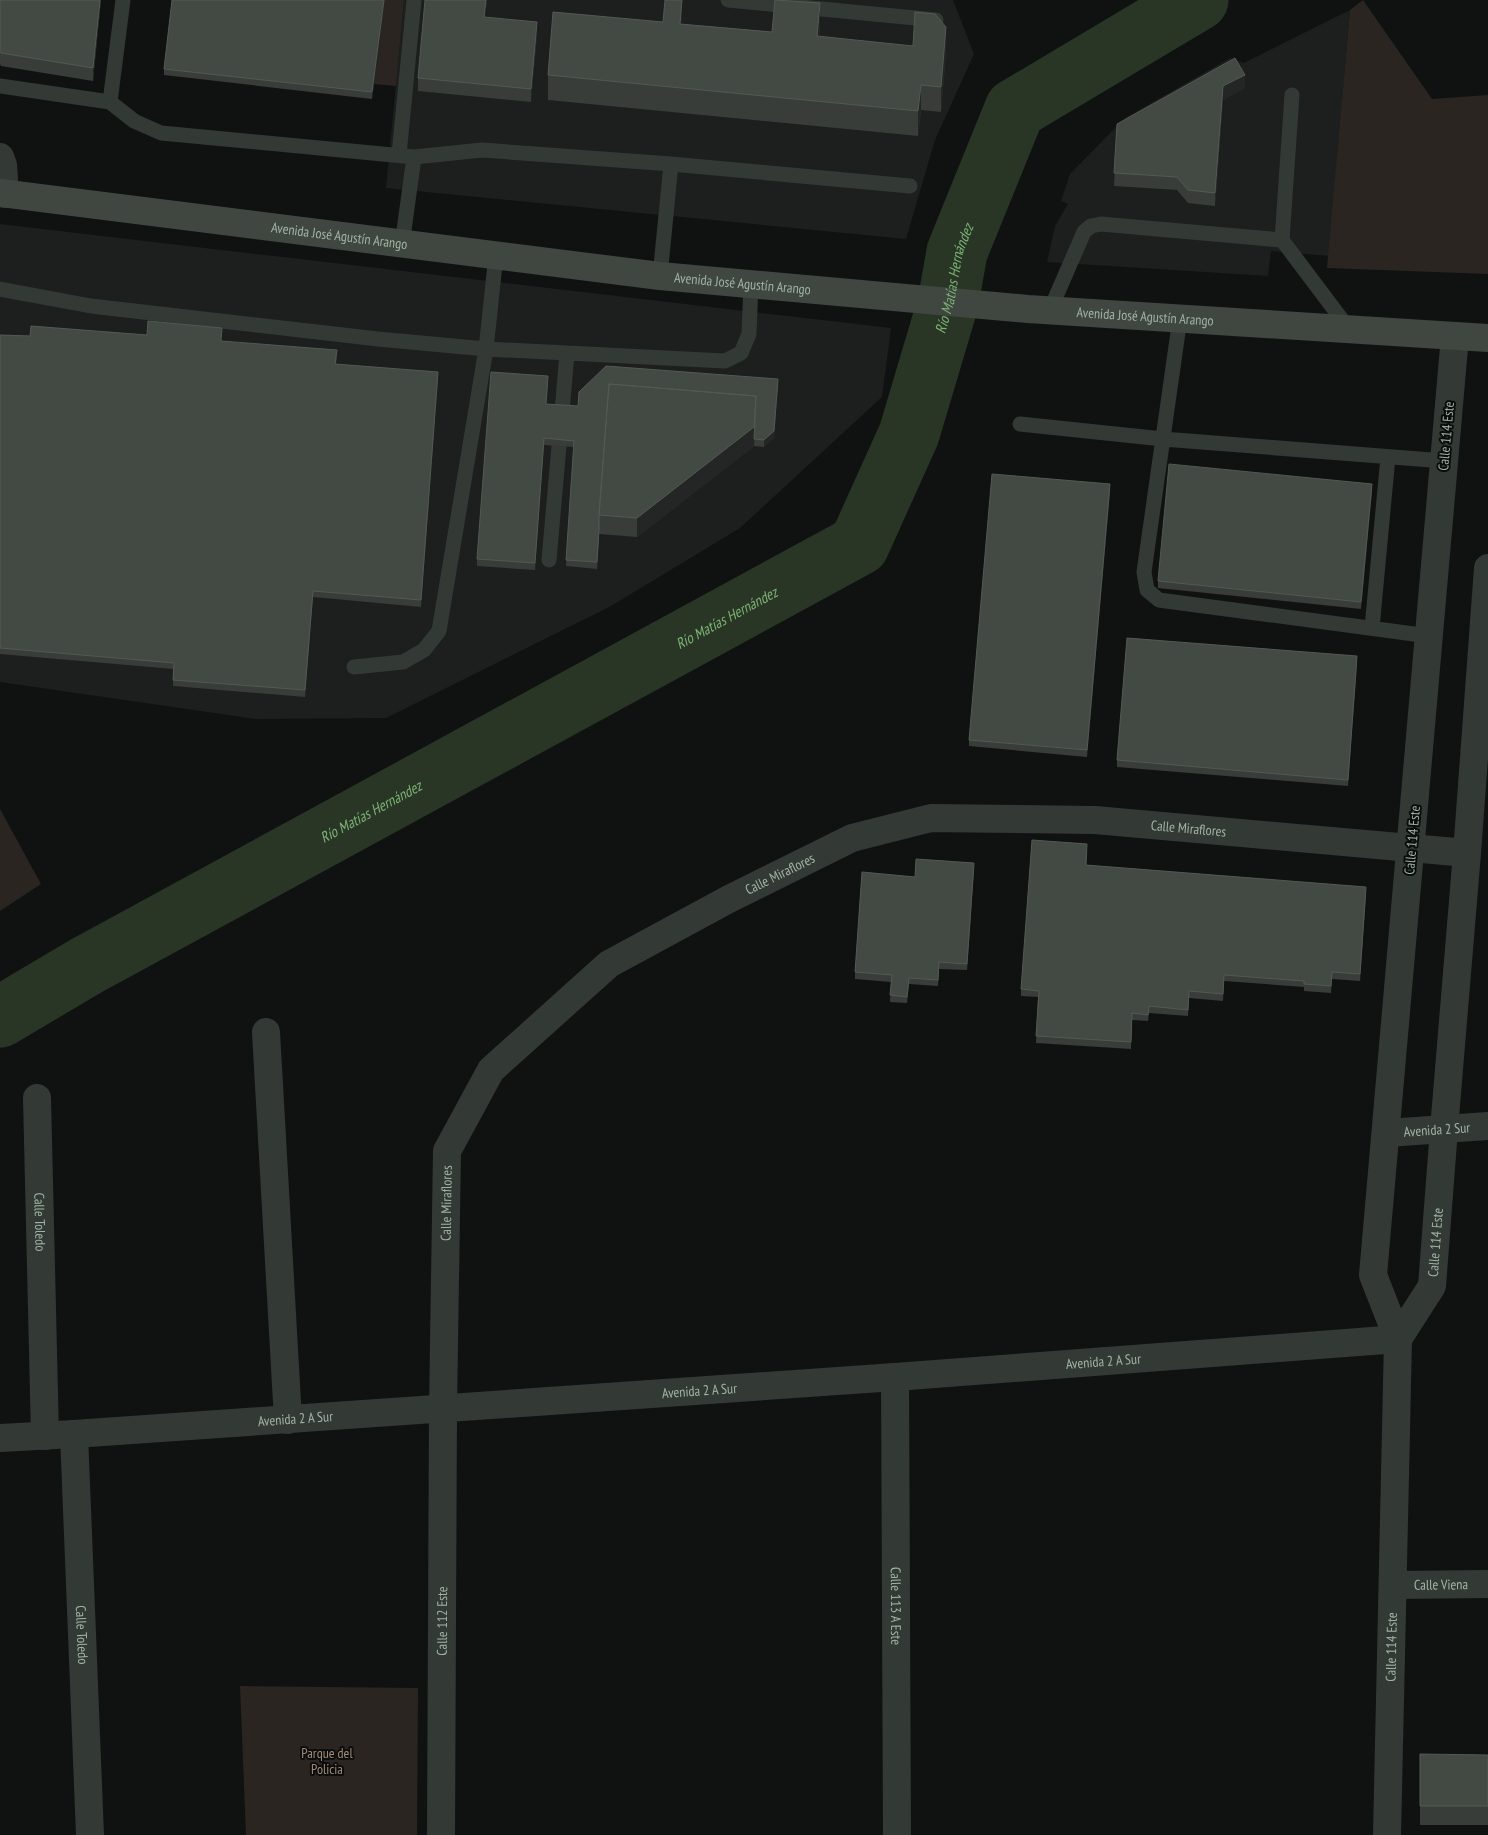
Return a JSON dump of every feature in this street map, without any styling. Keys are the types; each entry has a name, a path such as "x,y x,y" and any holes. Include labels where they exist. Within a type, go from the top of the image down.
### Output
{"main road":[{"name":"Avenida José Agustín Arango","path":"2,194 660,276 1039,310 1488,338"}],"street":[{"path":"0,158 3,166 2,194"},
{"name":"Calle 114 Este","path":"1387,1835 1398,1339 1374,1275 1455,336"},
{"name":"Calle 114 Este","path":"1398,1339 1432,1286 1468,853 1488,568"},
{"name":"Calle Miraflores","path":"443,1409 446,1151 491,1070 609,964 729,899 852,838 930,818 1095,820 1468,853"},
{"path":"266,1032 288,1420"},
{"name":"Calle Toledo","path":"37,1098 45,1436"},
{"name":"Avenida 2 Sur","path":"1387,1133 1488,1126"},
{"name":"Avenida 2 A Sur","path":"0,1438 895,1378 1398,1339"},
{"name":"Calle 113 A Este","path":"895,1378 897,1835"},
{"name":"Calle 112 Este","path":"441,1835 443,1409"},
{"name":"Calle Toledo","path":"74,1434 90,1835"},
{"name":"Calle Viena","path":"1393,1585 1488,1584"}],"lane":[{"path":"110,102 123,0"},
{"path":"402,245 414,0"},
{"path":"728,0 936,20"},
{"path":"0,86 110,102 134,122 161,133 407,156 482,150 671,164 910,186"},
{"path":"1292,95 1282,240 1349,329"},
{"path":"660,276 671,164"},
{"path":"1039,310 1084,232 1091,226 1101,224 1282,240"},
{"path":"354,667 402,662 424,650 438,631 486,349 496,255"},
{"path":"0,289 90,306 378,339 486,349 725,361 741,353 749,334 752,284"},
{"path":"1180,318 1144,572 1147,590 1159,600 1429,636"},
{"path":"562,412 567,353"},
{"path":"1020,424 1163,439 1444,461"},
{"path":"549,560 558,446"},
{"path":"1372,628 1388,457"}],"shaded area":[{"path":"404,0 953,0 974,54 935,140 906,239 386,188"},
{"path":"1350,10 1329,256 1271,251 1268,276 1047,262 1055,226 1068,204 1061,201 1070,174 1125,118 1230,58 1244,63"},
{"path":"0,224 891,328 882,397 740,528 611,606 386,718 256,719 0,682"}],"green space":[{"path":"385,0 404,0 396,86 374,84"},
{"path":"1363,0 1432,99 1488,95 1488,274 1327,268 1350,10"},
{"path":"0,809 41,884 0,911"},
{"name":"Parque del Policia","path":"240,1686 418,1688 417,1835 246,1835"}],"building":[{"path":"0,0 100,0 93,68 1,53"},
{"path":"172,0 384,0 372,92 164,69"},
{"path":"425,0 486,0 484,17 537,22 531,89 418,78"},
{"path":"665,0 682,0 680,24 772,32 775,0 820,3 817,36 913,46 915,12 935,14 946,27 941,87 921,85 918,111 548,75 553,12 663,22"},
{"path":"1235,58 1245,75 1223,86 1215,193 1188,190 1177,177 1114,173 1117,124"},
{"path":"148,321 222,328 221,341 337,350 335,364 438,372 421,600 313,591 305,690 173,680 174,663 0,648 0,335 30,336 31,326 147,335"},
{"path":"606,366 778,379 774,431 764,440 754,439 756,396 609,384 597,562 566,560 574,441 544,438 535,563 477,559 491,372 548,376 546,404 578,406 579,392"},
{"path":"609,384 756,396 754,427 637,518 599,515"},
{"path":"1169,464 1372,484 1361,602 1158,581"},
{"path":"992,474 1110,484 1087,750 969,740"},
{"path":"1127,638 1357,656 1348,780 1117,760"},
{"path":"1032,840 1087,844 1086,865 1366,887 1360,974 1332,972 1331,986 1304,984 1304,981 1224,975 1223,994 1189,991 1188,1010 1149,1006 1148,1015 1132,1013 1131,1042 1036,1036 1039,991 1021,989"},
{"path":"916,859 974,863 967,964 939,962 938,980 909,978 907,997 890,995 892,975 855,972 862,872 915,877"},
{"path":"1420,1754 1488,1755 1488,1806 1420,1806"}],"waterway":[{"name":"Río Matías Hernández","path":"0,1017 86,966 859,545 909,434 948,303 957,252 1015,109 1198,0"}]}
